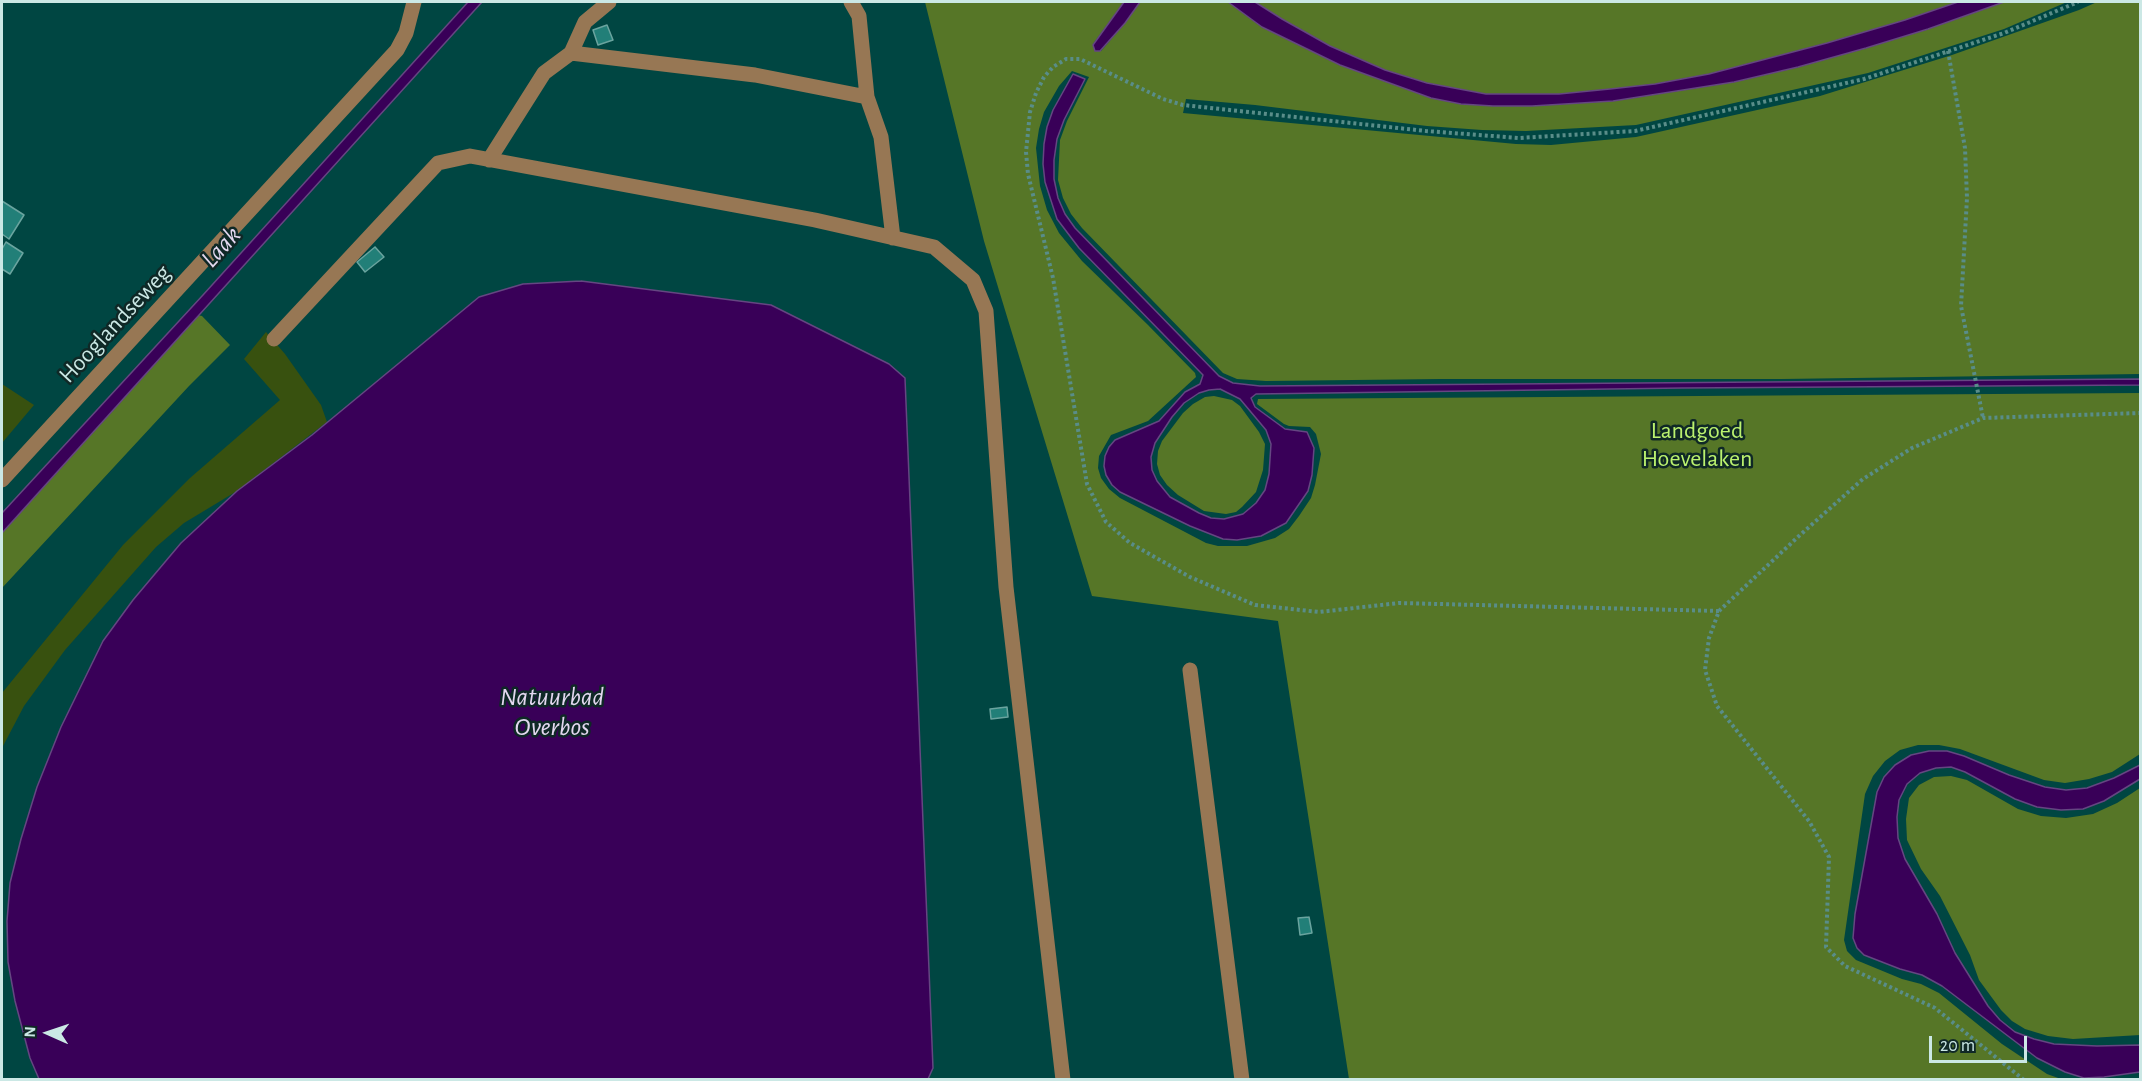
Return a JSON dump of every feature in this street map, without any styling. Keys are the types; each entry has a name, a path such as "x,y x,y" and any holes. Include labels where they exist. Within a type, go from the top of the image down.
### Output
{"street":[{"name":"Hooglandseweg","path":"2,480 397,50 406,33 414,2"},
{"path":"489,160 544,73 571,53 585,22 609,2"},
{"path":"850,2 859,16 867,97 881,137 893,238"},
{"path":"571,53 755,75 867,97"},
{"path":"274,339 438,163 470,156 815,220 934,247 973,280 986,311 1006,587 1063,1080"},
{"path":"1190,670 1242,1080"}],"path":[{"path":"1719,611 1399,603 1319,612 1255,605 1190,577 1130,543 1106,522 1087,484 1053,278 1028,174 1027,133 1030,112 1044,77 1053,67 1066,59 1080,59 1163,99 1183,105 1426,131 1519,138 1635,131 1864,79 2004,33 2078,2"},
{"path":"1948,51 1965,148 1967,198 1961,306 1983,418"},
{"path":"2024,1080 1935,1008 1845,966 1826,947 1829,857 1809,821 1717,706 1705,670 1709,638 1719,611 1800,535 1863,479 1912,448 1983,418 2140,413"}],"green space":[{"name":"Landgoed Hoevelaken","path":"925,2 1124,2 1093,44 1101,51 1140,2 1228,2 1262,27 1281,36 1461,104 1532,106 1613,101 1734,82 1866,48 2004,2 2067,2 2004,29 1868,73 1636,125 1526,131 1482,130 1186,99 1183,113 1516,144 1551,145 1636,137 1820,96 1952,55 2097,2 2140,2 2140,374 1782,379 1266,381 1237,379 1223,373 1082,228 1071,214 1063,198 1058,180 1060,140 1089,77 1072,71 1059,86 1044,112 1036,148 1040,186 1047,210 1059,233 1082,261 1148,325 1195,373 1196,377 1148,421 1111,435 1099,456 1098,468 1101,478 1120,498 1206,543 1218,546 1247,546 1275,538 1289,529 1299,516 1311,498 1315,485 1321,454 1316,434 1310,427 1284,424 1257,404 1258,399 2140,393 2140,754 2112,772 2065,783 2044,780 1960,749 1939,745 1918,745 1900,750 1885,761 1873,776 1865,794 1844,940 1847,951 1856,960 1939,993 2002,1044 2047,1074 2061,1079 1349,1079 1278,621 1092,596 984,241"},
{"path":"1255,2 1958,2 1827,43 1709,74 1655,84 1559,94 1486,94 1427,83 1385,70 1330,46"},
{"path":"197,315 202,316 230,345 189,386 2,588 2,533"},
{"path":"266,332 285,354 321,405 327,422 237,491 184,523 156,547 65,650 24,706 2,748 2,693 123,545 190,478 280,400 244,359"},
{"path":"2,384 34,405 2,443"},
{"path":"1214,396 1232,400 1240,406 1265,444 1263,470 1256,492 1236,512 1226,514 1204,511 1178,495 1160,475 1157,464 1162,441 1183,413 1205,397"},
{"path":"1951,776 1967,780 2018,809 2041,816 2066,818 2093,814 2117,803 2140,788 2140,1035 2073,1039 2048,1036 2025,1029 2001,1010 1979,980 1970,955 1940,896 1921,869 1907,840 1906,819 1909,798 1919,785 1934,777"}],"water":[{"path":"468,2 482,2 2,533 2,513"},
{"path":"1124,2 1140,2 1100,51 1095,51 1093,45"},
{"path":"1228,2 1255,2 1330,46 1385,70 1427,83 1486,94 1559,94 1655,84 1709,74 1827,43 1958,2 2004,2 1866,48 1734,82 1613,101 1493,106 1461,104 1431,98 1340,65 1262,27"},
{"path":"1073,74 1085,79 1057,139 1054,179 1058,198 1065,214 1075,228 1219,376 1233,383 1260,386 2140,379 2140,385 1256,394 1251,398 1255,407 1285,429 1307,432 1314,448 1312,475 1308,491 1286,523 1261,536 1237,540 1223,539 1190,526 1120,492 1106,475 1105,456 1115,440 1159,421 1185,392 1200,384 1203,375 1079,248 1057,219 1045,182 1043,164 1047,127 1053,110","holes":["1220,389 1240,399 1266,430 1271,444 1269,474 1265,490 1256,503 1243,514 1224,519 1211,518 1170,497 1157,481 1152,470 1151,457 1155,443 1172,417 1184,403 1199,393"]},
{"name":"Natuurbad Overbos","path":"581,281 771,305 889,364 905,378 933,1068 928,1079 39,1079 30,1058 15,1001 8,962 7,921 10,883 37,787 61,727 103,641 133,600 181,543 237,491 312,435 479,297 523,284"},
{"path":"1929,751 1947,751 2045,787 2066,790 2087,788 2140,765 2140,779 2104,801 2083,809 2061,810 2037,807 2015,799 1951,767 1936,768 1920,773 1907,784 1899,800 1897,817 1898,838 1905,859 1937,914 1955,953 1988,1006 2000,1020 2015,1032 2054,1044 2140,1045 2140,1072 2084,1078 2065,1072 2037,1058 1942,986 1922,975 1864,955 1857,948 1853,938 1855,914 1877,792 1884,777 1895,765 1911,755"}],"building":[{"path":"607,25 613,40 598,45 593,30"},
{"path":"2,201 24,215 9,239 2,234"},
{"path":"6,242 23,253 10,274 2,269 2,249"},
{"path":"375,247 384,257 365,272 357,262"},
{"path":"1007,707 1008,717 991,719 990,709"},
{"path":"1309,917 1312,933 1300,935 1298,918"}],"water label":[{"name":"Laak","path":"221,247"}]}
